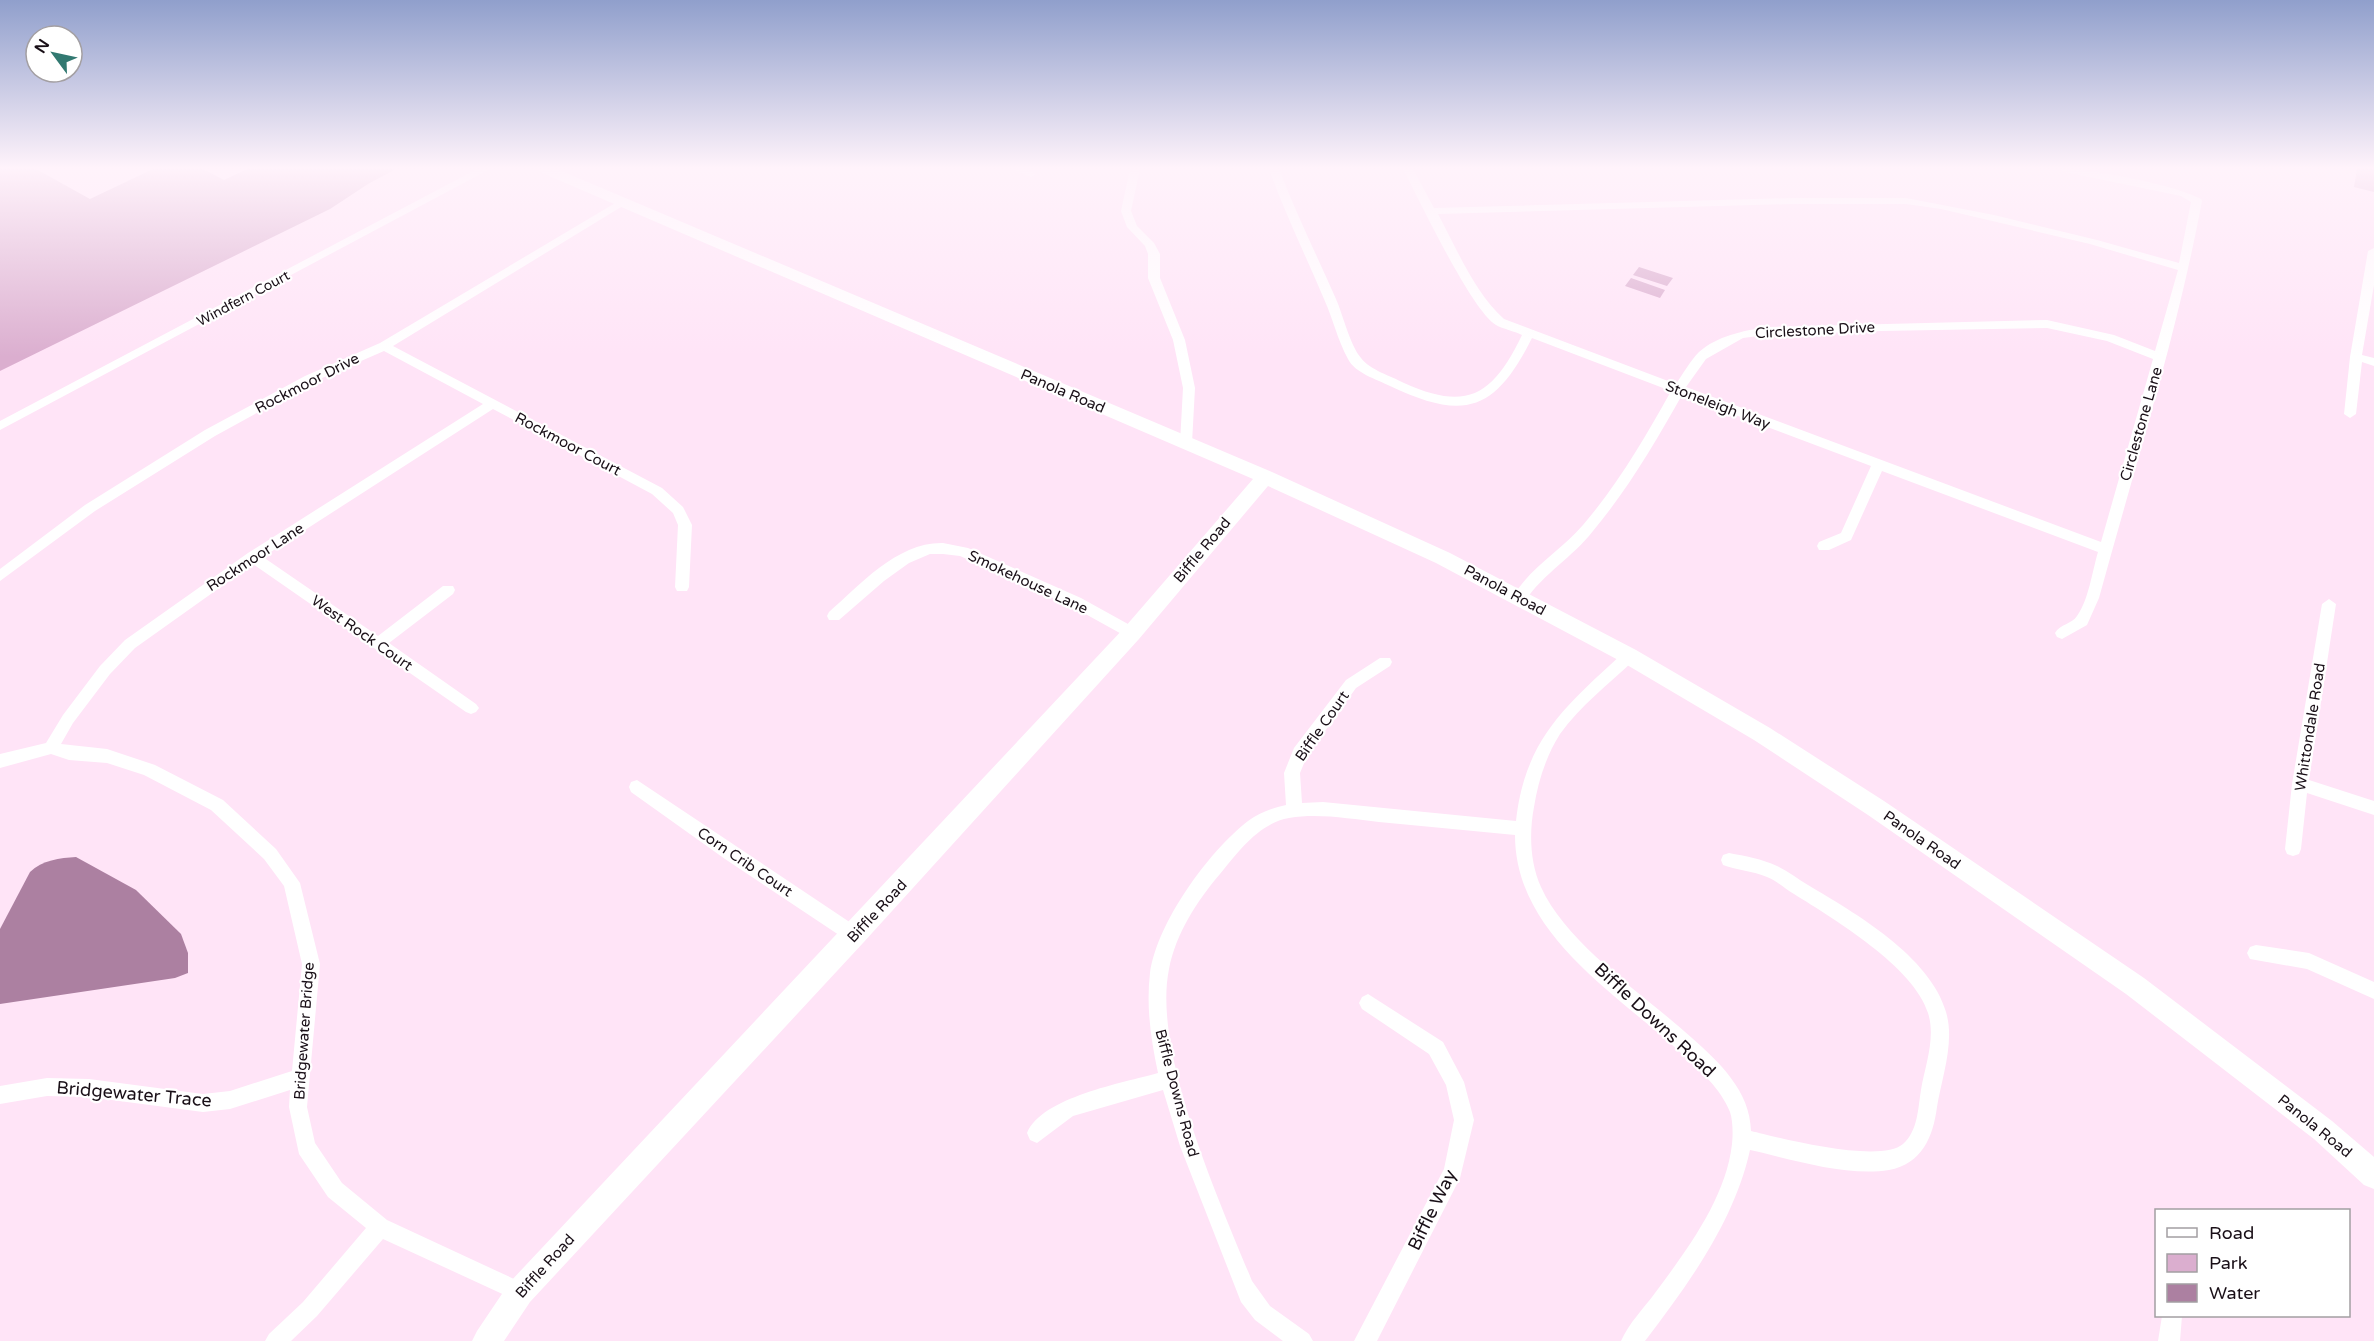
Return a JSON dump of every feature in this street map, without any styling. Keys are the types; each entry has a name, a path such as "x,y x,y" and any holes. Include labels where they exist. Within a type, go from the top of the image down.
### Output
{"main road":[{"name":"Panola Road","path":"691,232 1265,477 1443,558 1629,656 1762,734 1876,808 2135,986 2323,1130 2374,1175"},
{"name":"Biffle Road","path":"487,1341 520,1292 854,935 1132,633 1265,477"}],"street":[{"name":"Windfern Court","path":"0,426 367,232"},
{"name":"Rockmoor Drive","path":"0,576 90,507 210,434 309,379 384,346 573,232"},
{"path":"1137,232 1150,244 1154,254 1154,278 1179,340 1189,388 1186,443"},
{"path":"1299,232 1330,299 1354,359 1364,368 1443,401 1460,402 1484,396 1503,376 1523,347 1529,333"},
{"name":"Stoneleigh Way","path":"1442,232 1489,312 1500,322 2104,549"},
{"path":"2049,232 2184,268"},
{"name":"Circlestone Lane","path":"2062,633 2082,621 2092,598 2160,357 2184,268 2191,232"},
{"path":"2350,414 2356,357 2374,251"},
{"name":"Circlestone Drive","path":"1520,597 1531,581 1587,530 1640,458 1678,390 1702,356 1740,335 1766,331 2047,324 2110,338 2160,357"},
{"name":"Rockmoor Court","path":"384,346 657,491 678,510 685,525 682,587"},
{"path":"2356,357 2374,362"},
{"name":"Rockmoor Lane","path":"51,748 68,719 105,670 130,644 253,557 492,404"},
{"path":"1824,546 1846,536 1878,465"},
{"name":"Smokehouse Lane","path":"834,616 902,559 930,549 946,549 963,552 1076,602 1132,633"},
{"name":"West Rock Court","path":"253,557 471,708"},
{"path":"377,644 448,590"},
{"name":"Whittondale Road","path":"2293,849 2300,784 2329,604"},
{"name":"Biffle Downs Road","path":"1629,656 1569,713 1554,732 1529,783 1522,829 1526,861 1536,894 1562,933 1701,1059 1731,1096 1740,1116 1742,1139 1732,1181 1702,1245 1632,1341"},
{"name":"Biffle Court","path":"1294,809 1292,773 1300,753 1351,684 1384,662"},
{"name":"Bridgewater Bridge","path":"0,761 51,748 69,753 107,756 149,770 186,787 217,805 275,861 291,883 311,964 298,1107 306,1147 335,1190 380,1227 520,1292"},
{"path":"2300,784 2374,808"},
{"name":"Corn Crib Court","path":"637,787 731,854 854,935"},
{"name":"Biffle Downs Road","path":"1302,1341 1275,1323 1252,1301 1193,1158 1170,1079 1158,1021 1159,971 1177,921 1212,870 1248,830 1270,815 1294,809 1323,809 1522,829"},
{"path":"1729,860 1770,871 1831,907 1886,948 1929,993 1937,1012 1940,1029 1928,1111 1919,1142 1903,1157 1878,1161 1841,1158 1742,1139"},
{"path":"2256,953 2309,961 2374,991"},
{"name":"Biffle Way","path":"1365,1341 1453,1170 1464,1120 1455,1082 1436,1048 1368,1003"},
{"name":"Bridgewater Trace","path":"0,1095 48,1087 89,1088 203,1102 230,1100 301,1077"},
{"path":"1037,1133 1068,1108 1170,1079"},
{"path":"276,1341 310,1309 380,1227"},
{"path":"2169,1341 2172,1317"}],"green space":[{"path":"0,232 284,232 0,371"},
{"path":"1639,267 1673,278 1667,286 1633,275"},
{"path":"1631,278 1665,290 1660,298 1625,286"}],"water":[{"path":"76,857 136,890 181,934 188,953 188,973 175,978 0,1004 0,929 30,872 46,862"}]}
